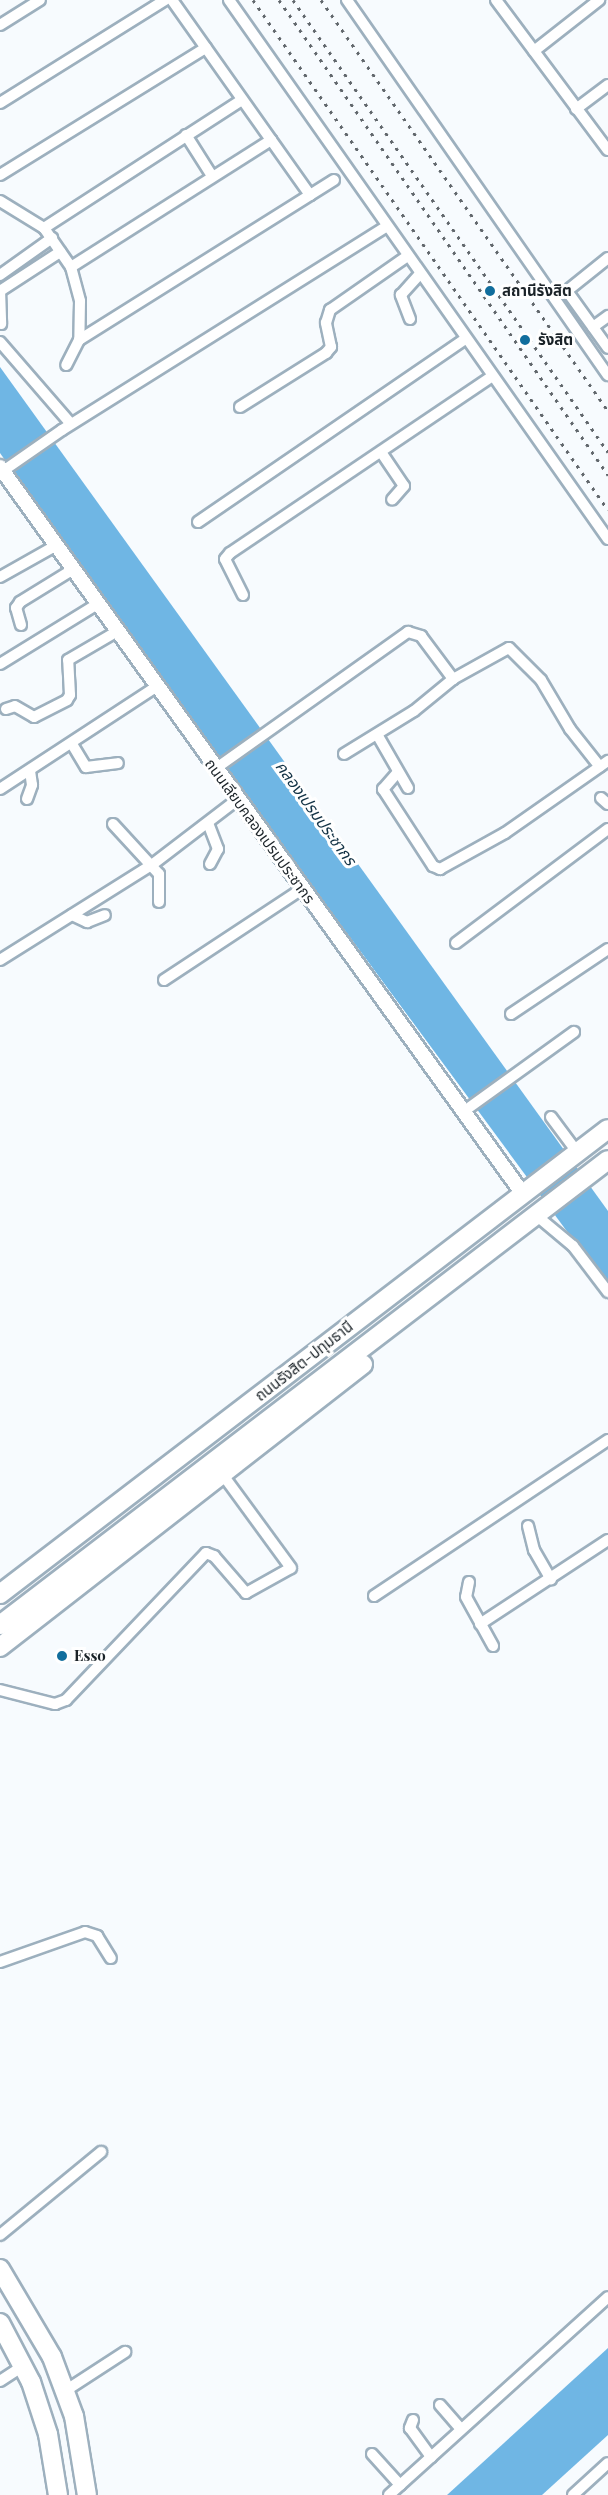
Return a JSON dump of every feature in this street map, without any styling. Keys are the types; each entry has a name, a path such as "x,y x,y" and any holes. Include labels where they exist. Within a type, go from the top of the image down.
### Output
{"main road":[{"path":"580,1150 608,1117"},
{"name":"ถนนรังสิต-ปทุมธานี","path":"0,1594 608,1129"},
{"name":"ถนนรังสิต-ปทุมธานี","path":"0,1625 608,1161"},
{"path":"0,1647 224,1476 382,1348 414,1311"},
{"path":"0,2270 44,2340 65,2391 74,2416 87,2495"},
{"path":"0,2323 23,2366 48,2434 58,2495"}],"street":[{"path":"0,25 40,0"},
{"path":"0,103 165,0"},
{"path":"172,0 310,195"},
{"path":"229,0 406,257 608,539"},
{"path":"347,0 608,375"},
{"path":"496,0 608,150"},
{"path":"534,51 598,0"},
{"path":"0,175 206,48"},
{"path":"576,109 608,85"},
{"path":"44,228 242,100"},
{"path":"186,135 212,176"},
{"path":"71,267 271,140"},
{"path":"66,365 80,340 334,180"},
{"path":"0,201 44,228 71,267 80,301 80,340"},
{"path":"3,469 66,427 386,227"},
{"path":"0,275 51,238"},
{"path":"1,324 0,291 43,260 60,252"},
{"path":"240,407 326,353 331,347 326,323 330,310 406,257"},
{"path":"608,258 567,291 608,348"},
{"path":"410,319 401,295 419,275"},
{"path":"593,327 608,316"},
{"path":"198,522 465,339"},
{"path":"0,342 66,427"},
{"path":"243,595 225,559 230,553 491,377"},
{"path":"381,452 404,486 392,500"},
{"name":"ถนนเลียบคลองเปรมประชากร","path":"3,469 96,605 217,767 237,799 302,889 465,1111 527,1191"},
{"path":"0,577 55,546"},
{"path":"21,625 16,608 20,602 72,570"},
{"path":"0,664 96,605"},
{"path":"6,709 15,706 34,717 67,700 70,695 68,660 116,632"},
{"path":"217,767 408,632 421,636 453,679"},
{"path":"344,754 378,736 453,679 508,648 541,680 570,729 604,764 505,833 441,869 433,866 382,789 398,772"},
{"path":"0,789 156,687"},
{"path":"378,736 408,788"},
{"path":"72,744 86,767 118,763"},
{"path":"27,798 32,785 30,771"},
{"path":"0,960 153,864 237,799"},
{"path":"208,823 218,849 210,864"},
{"path":"113,824 130,846 153,864 162,880 159,902"},
{"path":"456,944 608,829"},
{"path":"164,980 302,889"},
{"path":"72,915 87,922 105,915"},
{"path":"511,1014 608,949"},
{"path":"465,1111 574,1032"},
{"path":"551,1116 580,1150"},
{"path":"541,1212 569,1241 608,1292"},
{"path":"374,1596 608,1440"},
{"path":"0,1690 55,1704 66,1700 206,1553 214,1556 246,1593 291,1568 224,1476"},
{"path":"528,1526 534,1550 551,1580"},
{"path":"480,1624 551,1580 608,1540"},
{"path":"470,1582 466,1597 493,1646"},
{"path":"0,1962 85,1932 97,1936 111,1958"},
{"path":"0,2235 101,2152"},
{"path":"389,2495 608,2296"},
{"path":"65,2391 125,2352"},
{"path":"0,2381 23,2366"},
{"path":"440,2405 461,2429"},
{"path":"413,2420 410,2428 431,2457"},
{"path":"372,2454 400,2485"},
{"path":"573,2495 608,2463"}],"water":[{"name":"คลองเปรมประชากร","path":"0,367 608,1211 608,1287 142,655 0,453"},
{"path":"608,2348 608,2435 542,2495 447,2495"}],"railway":[{"path":"253,0 608,510"},
{"path":"279,0 608,475"},
{"path":"293,0 608,452"},
{"path":"321,0 608,411"}],"place":[{"name":"สถานีรังสิต","path":"490,291"},
{"name":"รังสิต","path":"525,340"},
{"name":"Esso","path":"62,1656"}]}
